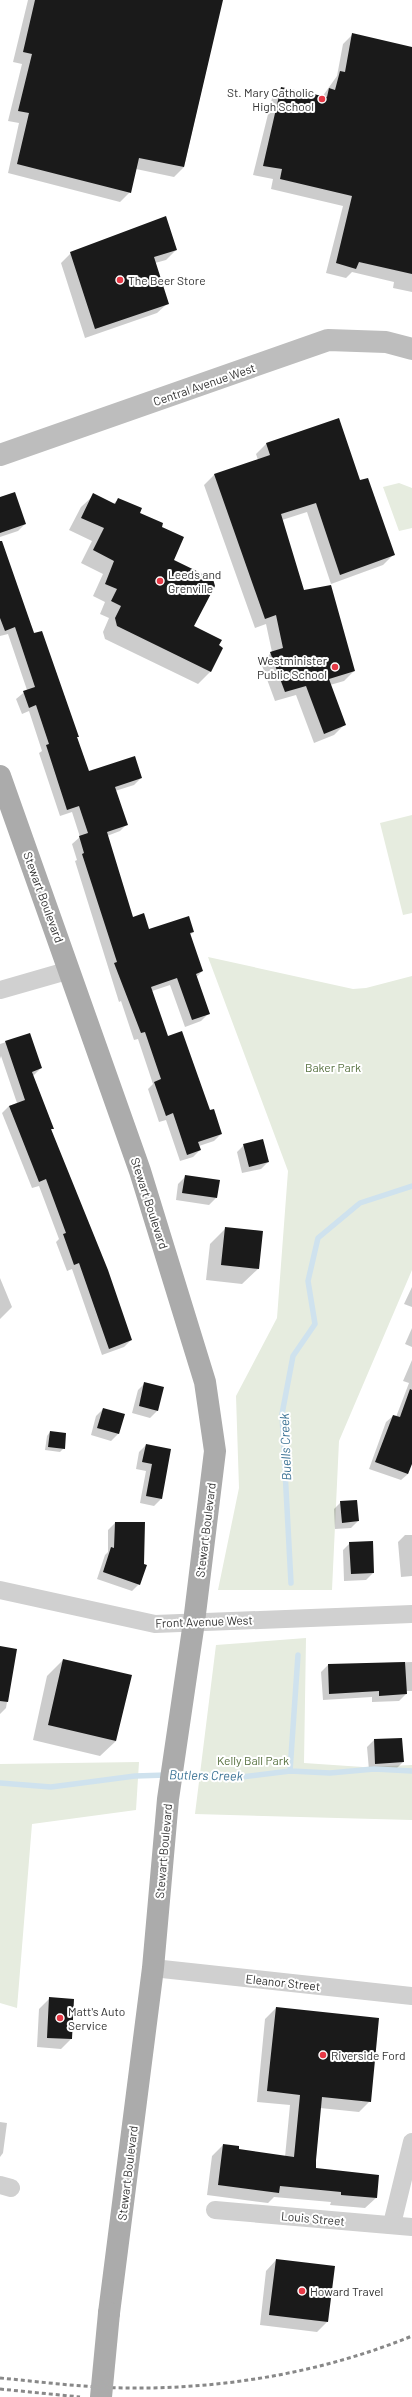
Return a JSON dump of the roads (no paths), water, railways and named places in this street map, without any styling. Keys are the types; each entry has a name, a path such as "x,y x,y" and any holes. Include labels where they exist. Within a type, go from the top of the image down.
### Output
{"main road":[{"name":"Stewart Boulevard","path":"0,776 70,970 140,1172 205,1382 214,1451 194,1622 168,1799 153,1968 109,2313 101,2397"}],"street":[{"name":"Central Avenue West","path":"0,455 328,340 386,342 412,349"},
{"path":"0,990 70,970"},
{"name":"Front Avenue West","path":"0,1590 155,1624 412,1614"},
{"name":"Eleanor Street","path":"153,1968 412,1996"},
{"path":"392,2224 412,2142"},
{"name":"Louis Street","path":"215,2210 392,2224 412,2227"}],"waterway":[{"name":"Buells Creek","path":"291,1583 282,1414 293,1356 315,1324 308,1281 318,1238 360,1203 412,1186"},
{"name":"Buells Creek","path":"290,1771 298,1655"},
{"name":"Butlers Creek","path":"175,1774 241,1777 290,1771 330,1773 374,1769 412,1771"},
{"name":"Butlers Creek","path":"0,1783 51,1787 135,1776 167,1775"}],"railway":[{"path":"0,2378 114,2388 166,2388 202,2385 274,2376 309,2369 379,2349 412,2336"},
{"path":"0,2389 80,2397"}],"place":[{"name":"St. Mary Catholic High School","path":"322,99"},
{"name":"The Beer Store","path":"120,280"},
{"name":"Leeds and Grenville","path":"160,581"},
{"name":"Westminister Public School","path":"335,667"},
{"name":"Matt's Auto Service","path":"60,2018"},
{"name":"Riverside Ford","path":"323,2055"},
{"name":"Howard Travel","path":"302,2291"}],"park label":[{"name":"Baker Park","path":"333,1067"},
{"name":"Kelly Ball Park","path":"253,1760"}]}
